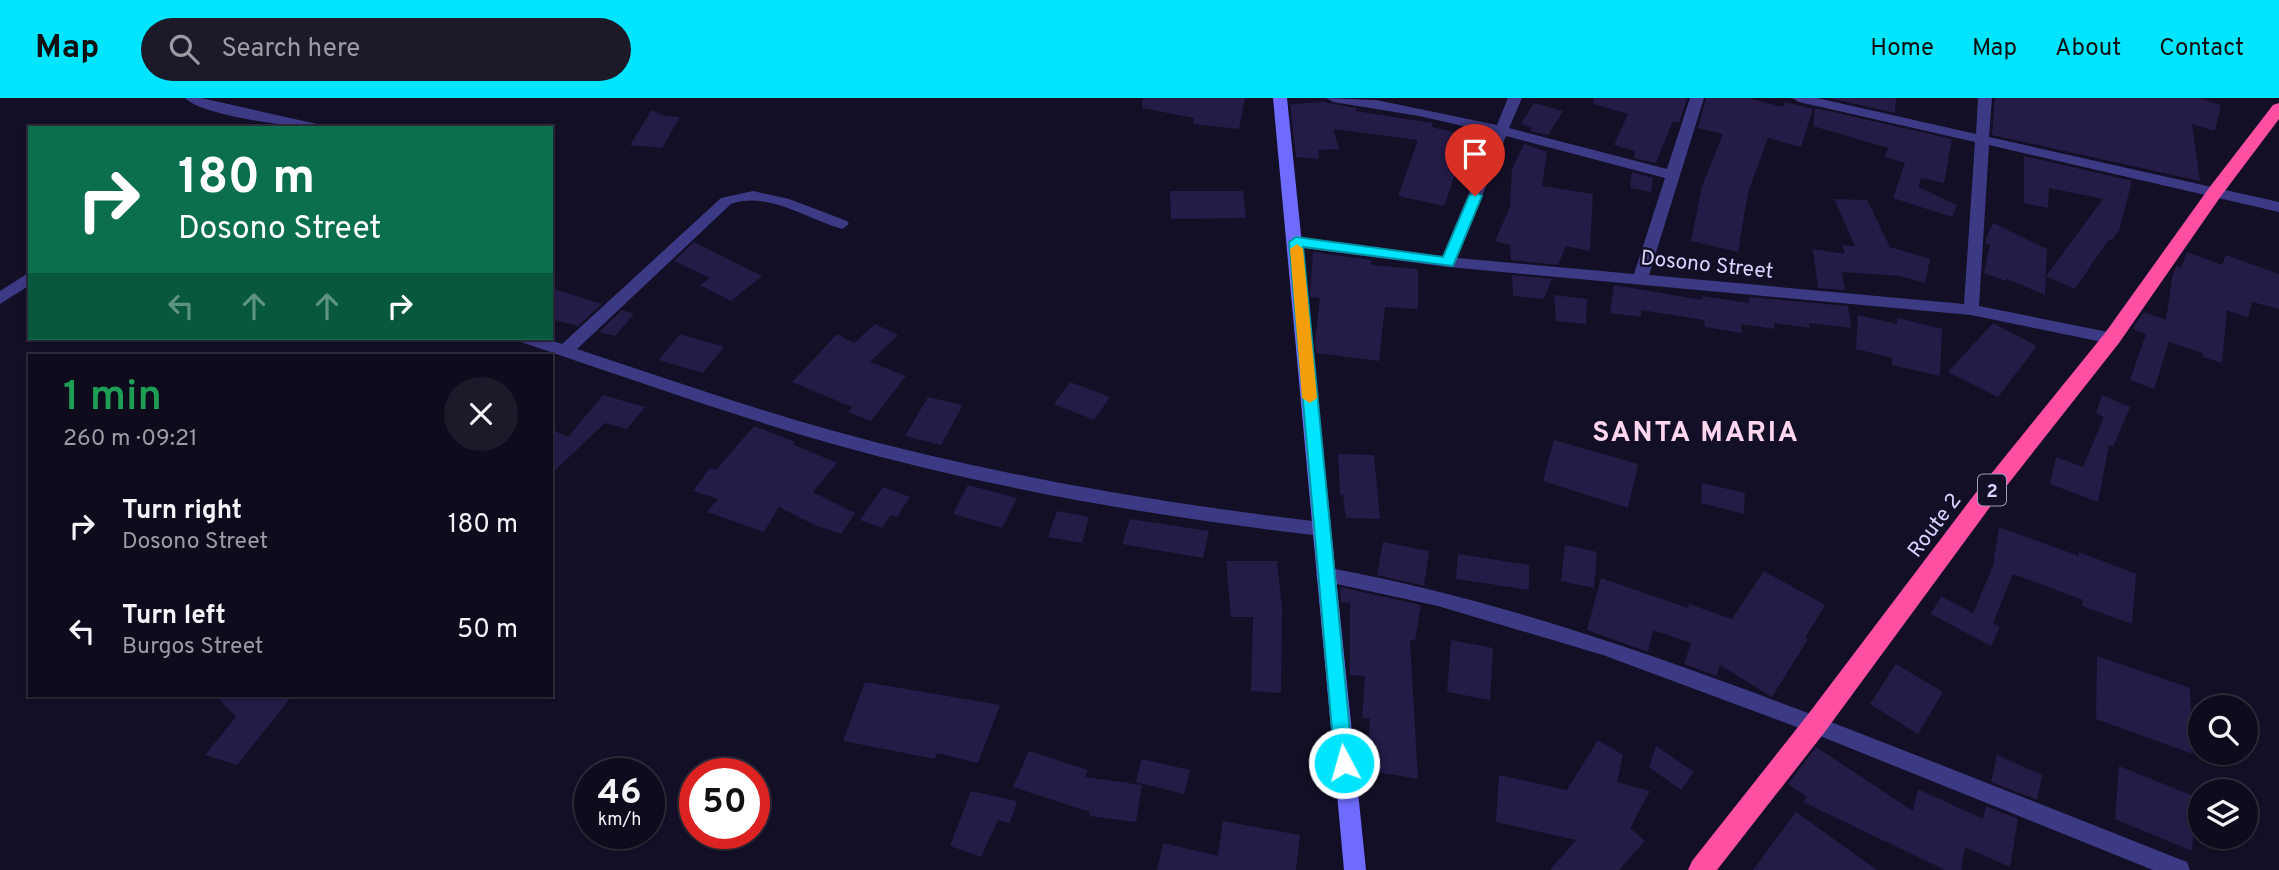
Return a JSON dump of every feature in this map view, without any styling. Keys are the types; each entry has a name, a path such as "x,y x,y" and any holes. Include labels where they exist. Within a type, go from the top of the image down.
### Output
{"highway":[{"name":"Route 2","path":"1701,870 1815,725 1982,501 2112,338 2215,192 2279,108"}],"main road":[{"path":"1280,98 1355,870"}],"street":[{"path":"192,98 201,103 308,126"},
{"path":"1333,98 1411,110 1502,130 1672,175"},
{"path":"1448,262 1515,98"},
{"path":"1640,278 1698,98"},
{"path":"1799,98 2279,207"},
{"path":"1971,310 1985,98"},
{"path":"565,350 639,280 735,196 757,194 842,224"},
{"name":"Dosono Street","path":"1296,242 1448,262 1971,310 2112,338"},
{"path":"0,299 28,278"},
{"path":"533,340 768,418 925,460 1067,493 1224,519 1322,529"},
{"path":"1325,575 1408,591 1515,619 1605,647 1815,725 2179,870"}],"building":[{"path":"1143,98 1245,98 1239,129 1193,124 1194,118 1142,108"},
{"path":"1594,98 1687,98 1679,123 1673,121 1656,163 1634,158 1635,151 1614,145 1628,114 1593,104"},
{"path":"1706,98 1748,98 1783,107 1785,102 1813,109 1801,147 1768,138 1748,192 1738,252 1691,241 1702,186 1723,134 1698,128"},
{"path":"1829,98 1896,98 1895,113"},
{"path":"1995,98 2199,98 2221,105 2215,131 2192,124 2200,181 1992,135"},
{"path":"1324,102 1356,108 1356,111 1432,123 1432,127 1468,136 1444,206 1398,196 1418,140 1333,129 1339,149 1318,150 1319,159 1296,157 1290,104"},
{"path":"1534,103 1563,111 1548,135 1530,131 1532,128 1521,124"},
{"path":"1815,108 1952,139 1944,183 1921,178 1918,187 1957,205 1952,217 1893,198 1905,163 1885,157 1888,148 1813,126"},
{"path":"652,110 665,116 680,117 662,148 630,145"},
{"path":"1524,144 1547,152 1542,186 1593,194 1590,251 1566,246 1558,265 1511,260 1510,245 1495,241 1510,207 1512,169"},
{"path":"2024,156 2132,181 2119,231 2112,240 2109,239 2075,289 2046,276 2103,199 2049,188 2048,208 2024,203"},
{"path":"1632,172 1653,178 1651,192 1630,188"},
{"path":"1170,191 1243,191 1246,218 1171,219"},
{"path":"1834,199 1867,200 1890,247 1930,259 1925,283 1900,276 1842,272 1845,290 1818,288 1813,249 1845,254 1842,245 1855,246"},
{"path":"1993,223 2047,249 2045,295 2007,279 2006,281 1984,273 1990,245 1986,243 1986,238"},
{"path":"694,242 762,276 731,301 700,285 710,278 674,261"},
{"path":"1313,252 1371,260 1371,265 1418,269 1418,309 1385,307 1379,361 1316,353 1320,298 1310,297"},
{"path":"2187,252 2222,265 2226,255 2279,274 2279,309 2252,302 2248,318 2227,310 2222,363 2203,357 2203,353 2169,342 2154,389 2130,380 2146,334 2133,329 2144,312 2166,320 2172,278 2176,266 2181,268"},
{"path":"1512,275 1552,279 1544,299 1513,296"},
{"path":"1614,285 1702,300 1702,296 1749,303 1749,297 1848,306 1851,328 1809,323 1810,328 1774,323 1774,329 1741,324 1742,333 1705,327 1704,320 1641,310 1641,317 1610,313"},
{"path":"553,289 602,304 578,326 553,320"},
{"path":"1554,295 1587,299 1586,324 1556,321"},
{"path":"622,310 634,314 615,336 599,332"},
{"path":"1858,315 1897,324 1897,318 1942,329 1940,376 1892,365 1892,358 1856,349"},
{"path":"1993,323 2037,346 1998,397 1948,372"},
{"path":"875,324 898,335 870,362 906,376 871,421 848,412 852,407 792,382 837,334 854,343"},
{"path":"680,334 724,347 703,373 659,360"},
{"path":"1070,382 1110,397 1094,420 1054,404"},
{"path":"603,395 645,407 627,429 605,423 553,472 553,430 568,437"},
{"path":"2102,395 2130,407 2113,447 2109,445 2098,502 2050,484 2056,457 2083,467 2104,417 2096,413"},
{"path":"928,397 963,405 941,445 905,436"},
{"path":"754,426 837,463 813,492 855,513 841,534 815,525 779,507 764,532 707,512 718,499 693,491 710,468 716,470"},
{"path":"1554,440 1638,464 1628,508 1543,481"},
{"path":"1338,454 1374,455 1380,519 1346,518 1343,495 1340,495"},
{"path":"1702,483 1745,493 1744,514 1701,503"},
{"path":"968,485 1017,498 1002,528 953,514"},
{"path":"883,487 910,497 897,517 891,515 882,528 860,520"},
{"path":"1057,511 1089,517 1082,543 1048,537"},
{"path":"1130,519 1209,531 1203,558 1122,544"},
{"path":"1999,527 2079,556 2079,552 2136,574 2132,624 2082,606 2083,600 2013,574 1993,623 2000,627 1991,646 1931,614 1941,596 1973,613 1993,566"},
{"path":"1383,542 1429,551 1424,586 1377,575"},
{"path":"1565,545 1597,552 1594,588 1561,581"},
{"path":"1458,554 1529,565 1529,590 1456,579"},
{"path":"1226,561 1277,561 1282,608 1281,693 1251,691 1253,617 1231,617"},
{"path":"1764,571 1825,605 1805,638 1808,639 1772,697 1720,665 1716,676 1684,664 1691,643 1653,630 1648,652 1587,630 1601,578 1688,608 1689,604 1732,619"},
{"path":"1340,587 1421,605 1415,641 1410,640 1418,779 1366,770 1370,719 1362,718 1365,676 1350,675 1350,603 1341,602"},
{"path":"1451,640 1493,648 1490,700 1447,692"},
{"path":"2097,656 2190,688 2188,752 2096,719"},
{"path":"1896,664 1943,692 1918,734 1870,704"},
{"path":"865,682 1000,705 978,763 937,753 935,759 843,741"},
{"path":"217,697 291,697 237,765 205,755 236,717"},
{"path":"1598,740 1623,755 1617,782 1650,791 1630,828 1645,841 1619,870 1550,870 1576,840 1496,822 1499,775 1567,790"},
{"path":"1656,746 1694,772 1681,790 1649,767"},
{"path":"1816,747 1913,811 1918,789 1983,819 1986,806 2018,819 2010,867 1965,847 1961,870 1945,870 1803,802 1807,797 1788,784"},
{"path":"1029,751 1088,770 1085,777 1142,785 1136,822 1089,816 1090,812 1013,787"},
{"path":"1997,755 2042,775 2037,800 1991,782"},
{"path":"1142,759 1190,770 1184,794 1136,782"},
{"path":"2119,766 2188,794 2188,849 2192,851 2115,819"},
{"path":"971,791 1017,801 1010,823 998,820 981,857 950,846"},
{"path":"1796,812 1877,870 1753,870"},
{"path":"1223,821 1300,835 1296,870 1157,870 1163,843 1218,856"}],"slow traffic":[{"path":"1297,249 1310,398"}],"district":[{"name":"SANTA MARIA","path":"1696,431"}],"route":[{"path":"1344,763 1296,242 1448,262 1475,196"}]}
